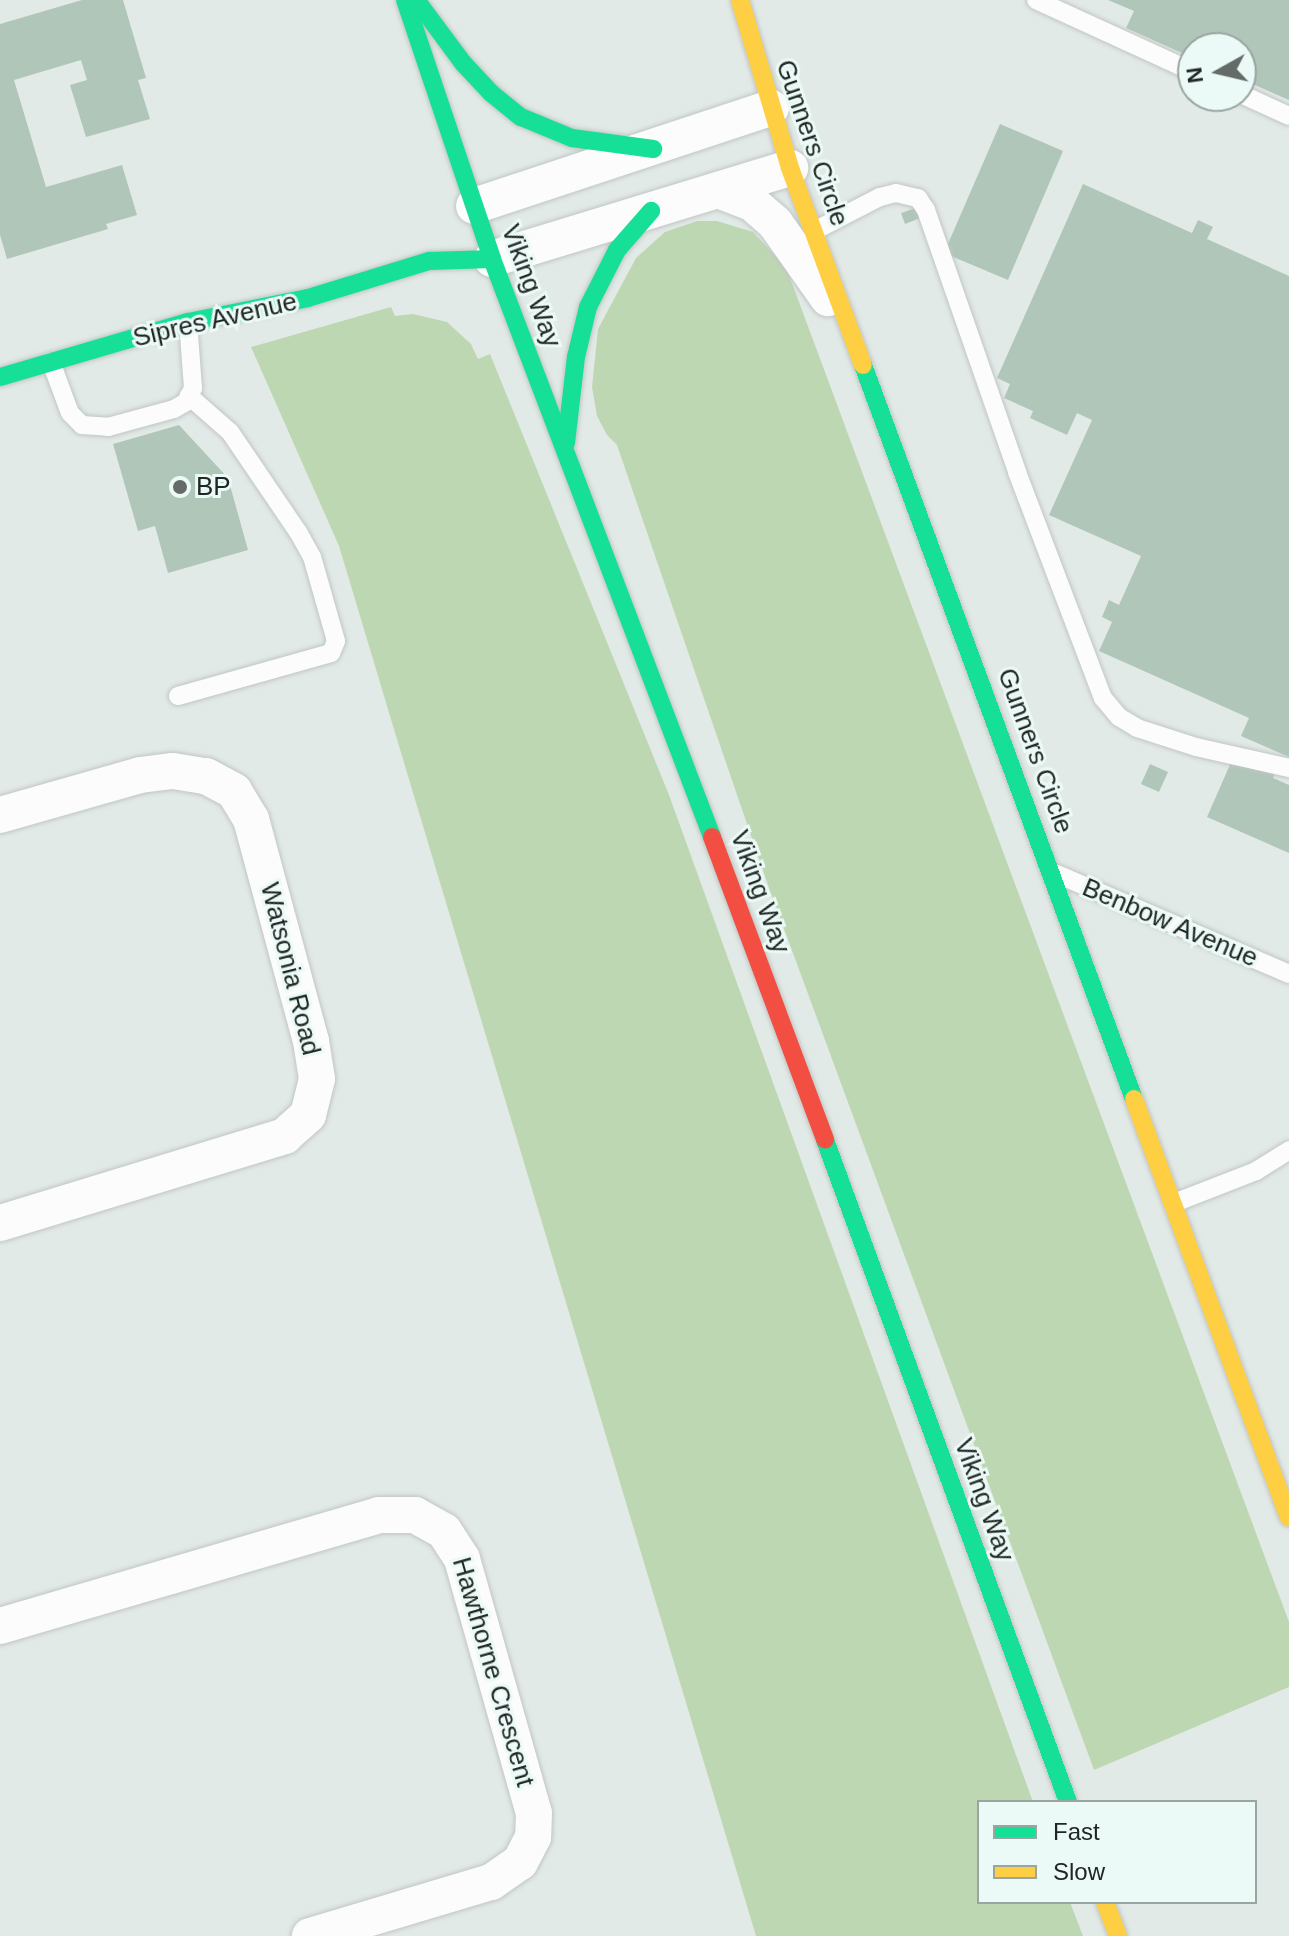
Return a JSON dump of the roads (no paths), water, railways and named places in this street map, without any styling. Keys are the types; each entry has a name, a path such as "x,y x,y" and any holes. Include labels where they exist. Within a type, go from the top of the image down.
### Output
{"main road":[{"name":"Viking Way","path":"405,0 459,224 492,259 734,894 1067,1800"},
{"path":"417,0 463,63 491,93 521,117 572,138 653,149"},
{"name":"Gunners Circle","path":"740,0 790,168 1289,1517"},
{"path":"566,453 576,357 588,307 617,250 651,211"},
{"path":"429,261 459,224"},
{"name":"Sipres Avenue","path":"0,377 188,322 308,298 429,261 492,259"},
{"path":"1106,1904 1118,1936"}],"street":[{"path":"459,224 653,149 771,108"},
{"name":"Sipres Avenue","path":"492,259 790,168"},
{"path":"718,190 752,203 775,223 851,332"},
{"name":"Watsonia Road","path":"0,815 140,775 173,771 206,776 234,791 251,819 311,1041 317,1079 308,1115 285,1136 0,1223"},
{"name":"Hawthorne Crescent","path":"0,1626 379,1515 415,1515 444,1531 462,1559 534,1813 533,1837 520,1862 491,1882 310,1936"}],"lane":[{"path":"1036,0 1177,65"},
{"path":"1257,101 1289,116"},
{"path":"814,231 880,197 896,193 918,198 926,210 1017,472 1103,698 1119,717 1137,728 1196,747 1289,768"},
{"path":"51,362 70,413 82,425 108,427 174,409 189,396 193,388 188,322"},
{"path":"178,696 331,653 336,641 317,570 298,532 230,432 189,396"},
{"name":"Benbow Avenue","path":"1052,872 1289,974"},
{"path":"1174,1203 1256,1171 1289,1150"}],"place":[{"name":"BP","path":"180,487"}]}
